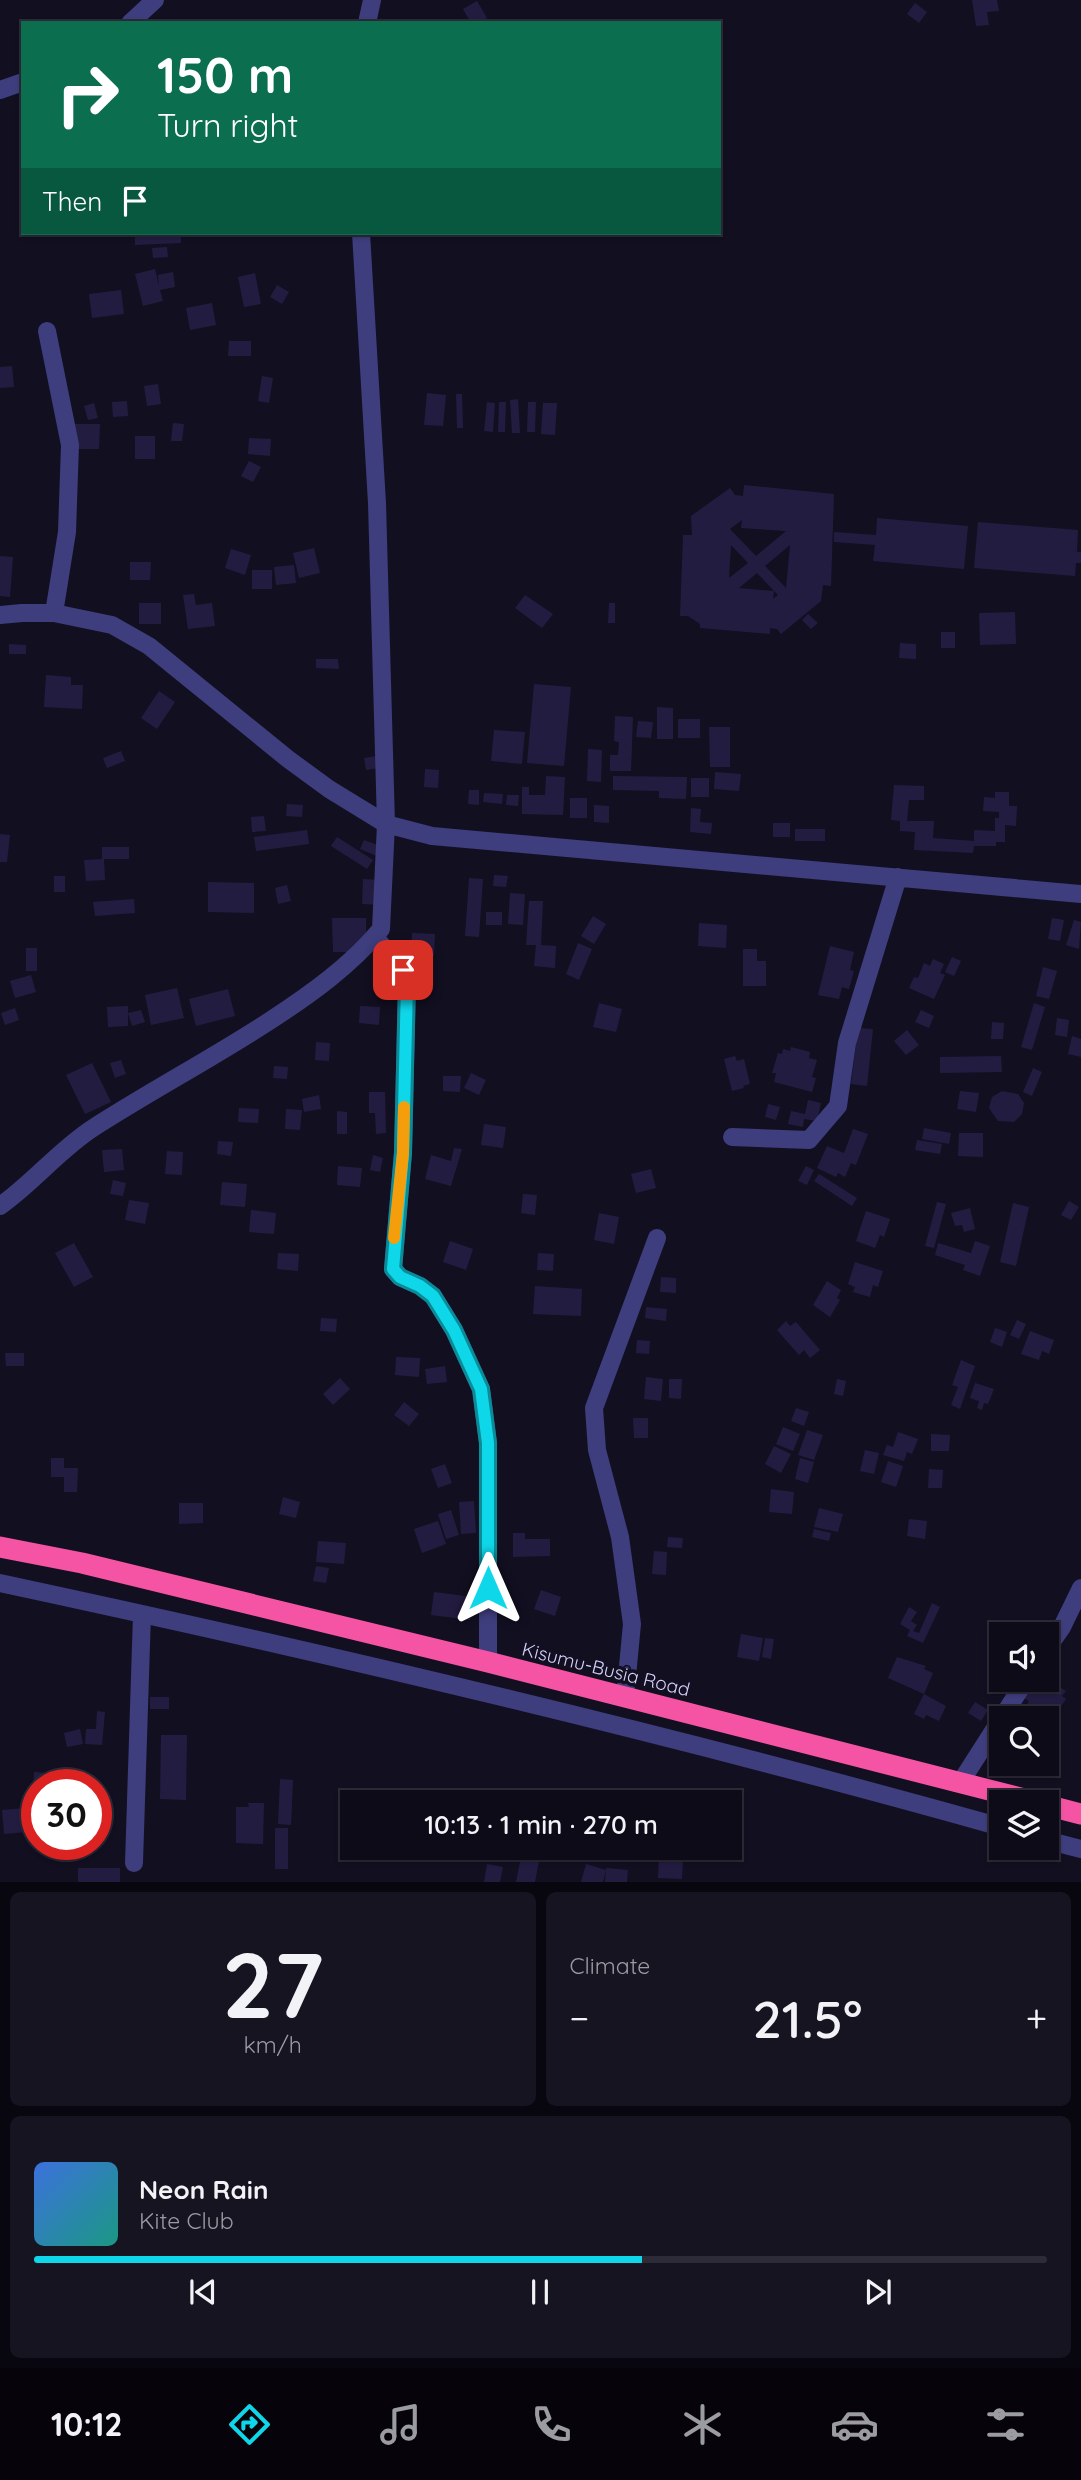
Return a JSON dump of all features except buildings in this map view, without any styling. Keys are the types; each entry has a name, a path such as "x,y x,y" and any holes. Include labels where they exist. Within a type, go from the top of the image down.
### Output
{"highway":[{"name":"Kisumu-Busia Road","path":"0,1546 82,1563 488,1662 989,1790"},
{"path":"1059,1808 1081,1814"}],"street":[{"path":"132,21 155,0"},
{"path":"367,21 372,0"},
{"path":"0,90 21,83"},
{"path":"0,1206 69,1145 93,1128 219,1054 299,1002 351,961 381,929 386,824 377,503 362,235"},
{"path":"47,331 70,444 67,532 54,613"},
{"path":"0,615 54,613 112,625 149,646 329,789 386,824 432,836 1081,894"},
{"path":"732,1137 809,1140 838,1107 847,1043 898,877"},
{"path":"374,937 403,970 407,983 403,1153 393,1269 400,1277 420,1286 433,1296 454,1330 481,1389 488,1443 488,1662"},
{"path":"625,1697 632,1624 620,1537 597,1450 594,1408 657,1238"},
{"path":"0,1583 440,1682 835,1780 989,1824"},
{"path":"1059,1631 1081,1588"},
{"path":"134,1863 142,1614"},
{"path":"960,1783 1018,1692"},
{"path":"1059,1843 1081,1849"}],"slow traffic":[{"path":"394,1238 403,1153 404,1107"}],"route":[{"path":"403,970 407,983 403,1153 392,1256 393,1269 395,1274 420,1286 433,1296 454,1330 481,1389 488,1443 488,1588"}]}
